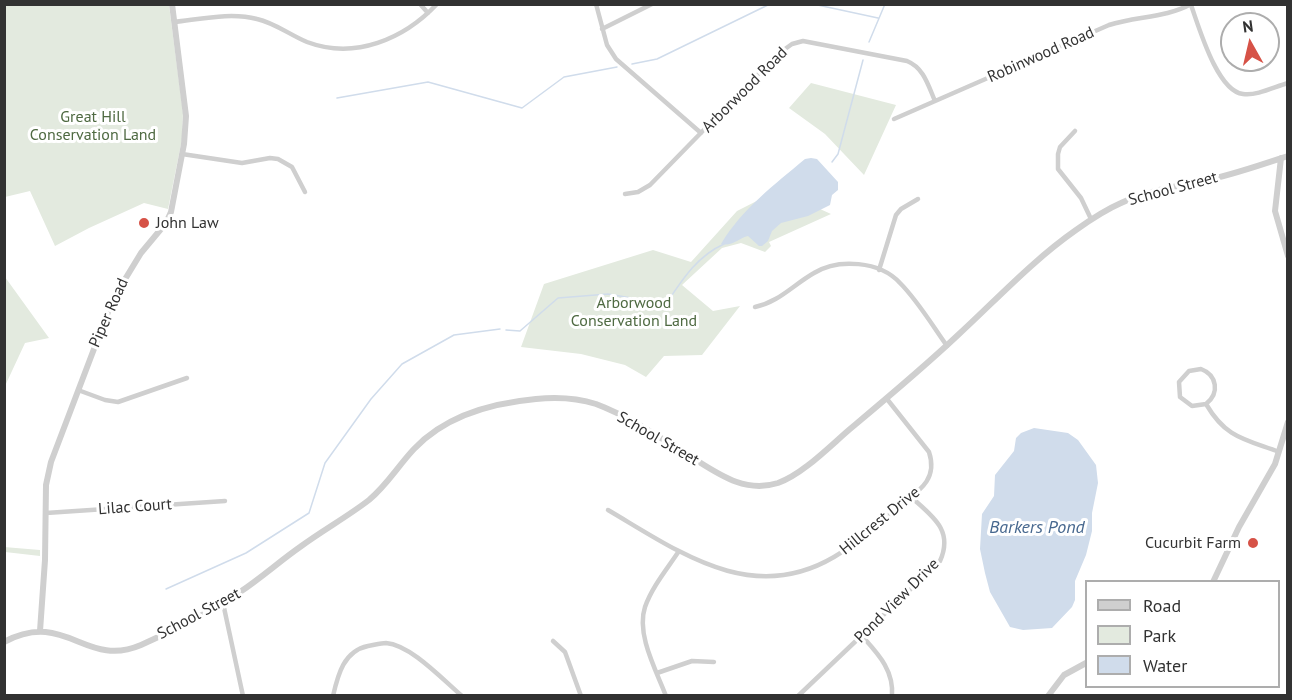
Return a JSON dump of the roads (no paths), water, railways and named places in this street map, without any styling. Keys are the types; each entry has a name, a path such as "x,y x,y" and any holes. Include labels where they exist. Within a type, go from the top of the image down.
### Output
{"street":[{"name":"Piper Road","path":"40,631 49,469 117,291 141,253 169,218 185,132 185,106 172,4"},
{"path":"420,4 428,14"},
{"path":"174,22 230,17 257,19 307,42 324,47 356,48 393,38 428,14 437,4"},
{"path":"596,4 607,45 616,59 701,133"},
{"path":"602,29 652,4"},
{"path":"1191,5 1217,70 1236,93 1245,95 1287,82"},
{"name":"Robinwood Road","path":"894,119 1109,25 1173,13 1191,5"},
{"name":"Arborwood Road","path":"625,194 638,192 650,186 782,50 803,40 902,59 911,63 922,72 935,101"},
{"path":"1076,131 1060,147 1058,169 1081,198 1091,219"},
{"path":"182,154 242,163 270,158 278,159 292,167 305,192"},
{"path":"1284,157 1275,211 1287,256"},
{"name":"School Street","path":"4,642 23,634 40,631 65,635 99,650 117,652 141,645 224,603 371,498 420,443 434,431 460,417 511,403 562,398 599,405 725,478 758,486 776,483 791,476 887,399 1029,270 1091,219 1142,195 1227,175 1284,157"},
{"path":"879,270 896,215 901,209 918,199"},
{"path":"755,307 779,299 819,270 847,264 861,265 879,270 899,281 947,346"},
{"path":"1203,370 1214,380 1215,392 1206,404 1192,406 1180,397 1179,382 1189,371 1203,370"},
{"path":"78,390 105,400 118,402 187,378"},
{"name":"Hillcrest Drive","path":"608,510 679,552 712,567 759,576 792,573 818,565 835,557 911,497 926,484 930,477 932,460 926,448 887,399"},
{"path":"1206,404 1218,423 1231,433 1279,452"},
{"path":"1214,580 1239,528 1271,472 1287,422"},
{"name":"Pond View Drive","path":"798,696 936,566 943,555 946,543 943,530 932,516 911,497"},
{"name":"Lilac Court","path":"46,513 225,501"},
{"path":"666,696 645,635 643,616 655,586 679,552"},
{"path":"224,603 243,696"},
{"path":"861,636 886,665 892,681 892,696"},
{"path":"553,641 565,652 580,696"},
{"path":"333,696 341,668 351,654 362,647 386,643 415,657 462,696"},
{"path":"657,673 692,661 714,662"},
{"path":"1048,696 1064,675 1085,664"}],"water":[{"path":"805,159 817,159 838,182 838,190 832,195 830,205 808,216 781,223 772,231 768,241 762,246 748,236 732,243 721,244 729,231 759,198"},
{"name":"Barkers Pond","path":"1034,428 1068,433 1078,440 1096,465 1098,483 1092,513 1092,531 1086,555 1075,581 1075,600 1072,607 1052,628 1023,630 1010,627 990,592 980,549 982,514 994,496 995,475 1014,451 1016,438 1021,433"}],"waterway":[{"path":"632,64 657,59 770,4"},
{"path":"813,4 878,18"},
{"path":"869,42 885,4"},
{"path":"832,162 838,154 863,60"},
{"path":"337,98 428,82 522,108 564,77 617,67"},
{"path":"506,330 520,331 558,298 608,294 666,304 698,262 724,244"},
{"path":"166,589 246,553 309,513 325,463 371,399 402,364 454,335 500,329"}],"place":[{"name":"John Law","path":"144,223"},
{"name":"Cucurbit Farm","path":"1253,543"}],"park label":[{"name":"Great Hill Conservation Land","path":"93,126"},
{"name":"Arborwood Conservation Land","path":"634,312"}]}
